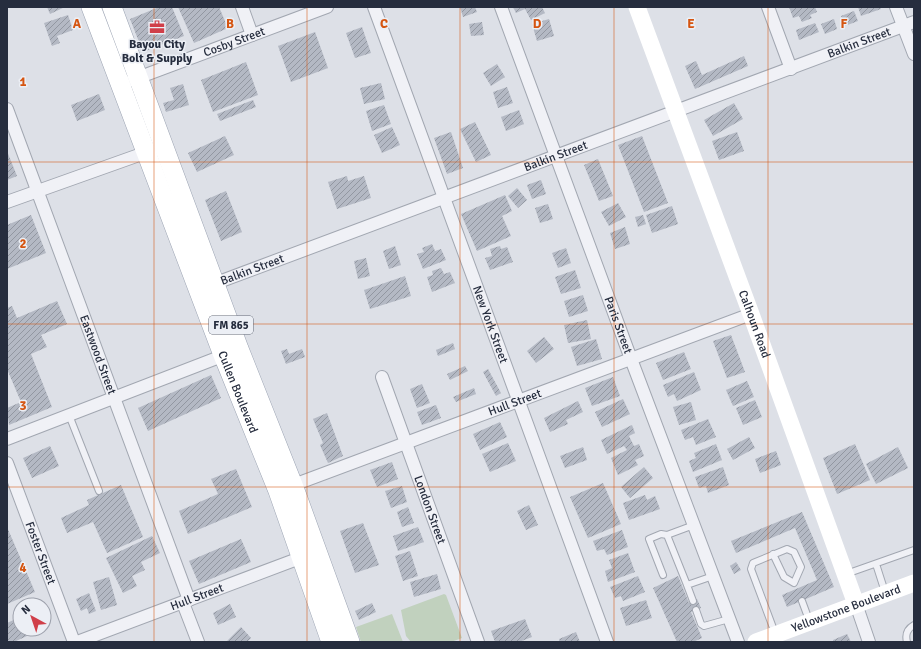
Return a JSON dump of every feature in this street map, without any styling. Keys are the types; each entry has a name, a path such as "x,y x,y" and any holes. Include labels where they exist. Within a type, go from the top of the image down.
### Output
{"main road":[{"name":"Cullen Boulevard","path":"91,7 119,85 198,291 231,352 285,488 309,554 350,642"},
{"name":"Cullen Boulevard","path":"112,7 216,283 231,352"},
{"name":"Cullen Boulevard","path":"309,554 332,642"}],"street":[{"path":"242,7 252,35"},
{"name":"Cosby Street","path":"119,85 327,7"},
{"name":"New York Street","path":"374,7 607,642"},
{"name":"Paris Street","path":"501,7 631,359 738,642"},
{"name":"Calhoun Road","path":"637,7 751,314 869,642"},
{"path":"768,7 791,69"},
{"path":"896,7 909,24 914,54"},
{"name":"Balkin Street","path":"198,291 909,24"},
{"name":"Eastwood Street","path":"7,109 114,397 186,601 198,642"},
{"path":"7,202 164,146"},
{"name":"Hull Street","path":"285,488 751,314"},
{"path":"7,439 231,352"},
{"name":"London Street","path":"382,377 478,642"},
{"name":"Foster Street","path":"7,463 76,642"},
{"name":"Hull Street","path":"76,642 309,554"},
{"name":"Yellowstone Boulevard","path":"756,642 886,593 913,585"}],"lane":[{"path":"69,415 99,491"},
{"path":"663,575 649,539 661,534 667,535 694,525"},
{"path":"667,535 693,601"},
{"path":"773,554 784,577 795,586 801,567 794,552 787,549 773,554 753,563 751,569 776,635"},
{"path":"845,575 914,550"},
{"path":"876,564 886,593"},
{"path":"687,585 713,576"},
{"path":"802,601 810,622"},
{"path":"696,610 701,624 704,626 729,619"},
{"path":"907,642 906,633 914,625"}],"green space":[{"path":"444,594 446,595 462,638 451,642 411,642 406,636 401,610"},
{"path":"392,614 403,642 361,642 356,627"}],"building":[{"path":"47,7 65,7 50,14"},
{"name":"Bayou City Bolt & Supply","path":"159,7 172,7 184,36 143,52 130,19"},
{"path":"178,7 219,7 228,28 194,43"},
{"path":"460,7 475,7 477,12 463,17"},
{"path":"513,7 542,7 545,13 531,20 525,9 516,13"},
{"path":"789,7 815,7 817,12 810,15 812,18 802,22 799,16 793,18"},
{"path":"858,7 880,7 881,9 861,16"},
{"path":"854,11 858,21 845,26 841,16"},
{"path":"68,15 73,30 57,36 60,43 52,46 44,23"},
{"path":"549,19 554,36 537,41 532,24"},
{"path":"834,19 837,29 825,34 821,24"},
{"path":"482,22 484,35 471,36 469,24"},
{"path":"815,23 819,32 799,40 796,30"},
{"path":"362,27 371,53 355,58 346,33"},
{"path":"315,32 328,68 291,82 278,46"},
{"path":"744,56 748,66 695,89 685,66 696,61 702,75"},
{"path":"246,62 258,95 213,112 201,80"},
{"path":"497,64 505,77 491,86 483,73"},
{"path":"381,83 385,99 364,104 360,88"},
{"path":"183,84 189,105 166,112 163,103 174,100 170,88"},
{"path":"507,87 513,103 498,108 493,92"},
{"path":"99,94 105,110 77,121 71,105"},
{"path":"253,100 256,107 220,121 217,114"},
{"path":"734,103 743,119 713,136 704,120"},
{"path":"384,105 391,124 372,131 366,111"},
{"path":"519,110 524,124 506,131 501,117"},
{"path":"475,122 491,155 476,162 460,129"},
{"path":"392,127 400,145 382,153 374,135"},
{"path":"451,132 463,168 447,174 434,138"},
{"path":"737,132 744,151 719,160 712,141"},
{"path":"225,136 234,155 197,172 188,153"},
{"path":"642,136 668,203 644,212 618,145"},
{"path":"7,151 17,176 7,180"},
{"path":"598,159 613,196 599,201 584,165"},
{"path":"347,176 348,181 364,176 371,198 337,209 328,182"},
{"path":"541,180 546,194 532,199 527,185"},
{"path":"517,188 527,200 518,208 508,196"},
{"path":"226,191 242,232 221,241 205,200"},
{"path":"505,195 512,211 502,216 511,236 477,251 461,214"},
{"path":"618,203 626,217 609,226 601,212"},
{"path":"548,204 553,219 540,223 535,208"},
{"path":"672,206 678,224 652,233 646,215"},
{"path":"31,215 46,253 7,269 7,225"},
{"path":"643,215 646,224 638,227 635,217"},
{"path":"625,227 630,244 615,249 610,233"},
{"path":"432,244 435,251 441,249 446,260 423,269 417,254 424,252 422,248"},
{"path":"395,246 401,265 389,269 383,251"},
{"path":"500,246 501,249 507,247 513,262 490,270 485,258 492,256 490,249"},
{"path":"566,248 571,263 558,268 552,253"},
{"path":"366,258 370,276 358,279 354,261"},
{"path":"441,268 444,274 450,272 455,283 432,292 427,277 433,275 432,271"},
{"path":"575,270 581,288 561,294 555,277"},
{"path":"405,276 411,296 370,309 364,290"},
{"path":"583,295 588,311 569,317 564,301"},
{"path":"57,301 67,324 41,335 47,347 31,354 52,407 9,425 7,408 21,402 7,369 7,308 12,306 17,318"},
{"path":"587,320 591,339 568,343 564,325"},
{"path":"731,335 745,372 727,378 713,341"},
{"path":"544,337 554,349 536,363 527,351"},
{"path":"596,339 602,359 577,366 571,347"},
{"path":"453,343 455,349 438,356 436,350"},
{"path":"287,349 289,354 302,349 305,357 286,364 281,351"},
{"path":"684,352 691,369 663,380 656,363"},
{"path":"465,366 468,371 450,380 447,374"},
{"path":"488,369 501,393 496,396 483,372"},
{"path":"694,372 701,390 677,401 674,394 668,397 663,385"},
{"path":"211,375 221,398 148,431 138,408"},
{"path":"613,377 620,396 592,406 585,388"},
{"path":"747,381 754,397 733,406 726,390"},
{"path":"422,384 430,403 417,408 410,389"},
{"path":"474,388 476,394 456,402 453,397"},
{"path":"623,399 630,414 602,427 595,412"},
{"path":"755,400 762,417 743,425 736,408"},
{"path":"578,401 583,412 566,420 568,424 550,432 544,418"},
{"path":"691,402 696,420 679,425 673,407"},
{"path":"436,405 441,418 422,425 417,412"},
{"path":"327,413 343,456 328,463 320,445 323,443 313,419"},
{"path":"708,419 716,437 696,445 693,437 685,440 681,430"},
{"path":"500,422 507,437 480,450 473,434"},
{"path":"632,425 635,433 629,436 634,446 639,444 644,456 635,460 638,465 618,475 611,458 627,450 624,446 607,454 601,440"},
{"path":"749,437 755,448 733,460 727,449"},
{"path":"508,443 516,461 490,472 482,454"},
{"path":"716,444 722,460 693,472 689,461 696,458 694,453"},
{"path":"855,444 870,480 837,494 823,458"},
{"path":"50,446 59,466 32,478 23,458"},
{"path":"583,447 587,460 565,468 560,456"},
{"path":"898,447 908,468 876,484 866,464"},
{"path":"776,451 781,465 760,473 755,459"},
{"path":"392,462 398,479 377,487 370,470"},
{"path":"644,467 653,478 630,498 621,487"},
{"path":"723,467 729,485 708,493 706,486 699,488 695,477"},
{"path":"236,469 252,507 188,534 179,511 218,494 211,479"},
{"path":"603,483 621,524 588,538 570,497"},
{"path":"121,485 143,537 107,553 93,522 67,533 61,518 89,505 87,500"},
{"path":"402,486 407,502 391,508 385,491"},
{"path":"645,495 647,500 655,496 660,509 629,520 623,503"},
{"path":"529,505 538,525 526,530 517,511"},
{"path":"408,507 414,523 402,527 397,512"},
{"path":"802,512 834,587 787,607 782,595 817,580 795,528 736,553 731,541"},
{"path":"363,523 379,565 355,573 340,531"},
{"path":"7,527 35,592 23,597 12,597 12,602 7,604"},
{"path":"418,527 424,542 398,551 393,536"},
{"path":"622,530 628,547 607,555 604,549 597,551 593,541"},
{"path":"152,536 160,553 141,562 145,570 132,576 137,586 123,593 106,558"},
{"path":"241,539 251,562 199,584 189,561"},
{"path":"410,551 418,576 403,581 395,556"},
{"path":"628,553 635,572 608,582 605,571 612,568 609,560"},
{"path":"736,562 741,570 734,574 730,566"},
{"path":"437,574 441,589 414,597 410,582"},
{"path":"638,576 645,592 623,601 621,596 615,598 610,587"},
{"path":"678,576 689,603 697,599 701,608 691,612 702,638 693,642 677,642 653,588"},
{"path":"109,577 117,605 101,610 93,582"},
{"path":"89,593 96,611 89,614 87,608 81,611 76,599"},
{"path":"646,600 652,618 626,626 620,608"},
{"path":"372,603 376,612 359,620 355,611"},
{"path":"230,604 236,617 218,625 213,613"},
{"path":"525,619 532,637 519,642 495,642 491,631"},
{"path":"12,621 12,637 25,637 14,642 7,642 7,623"},
{"path":"241,627 251,638 247,642 226,642"},
{"path":"576,632 580,642 560,642 559,639"},
{"path":"847,634 851,642 833,642 833,640"}],"place":[{"name":"Bayou City Bolt & Supply","path":"157,27"}]}
